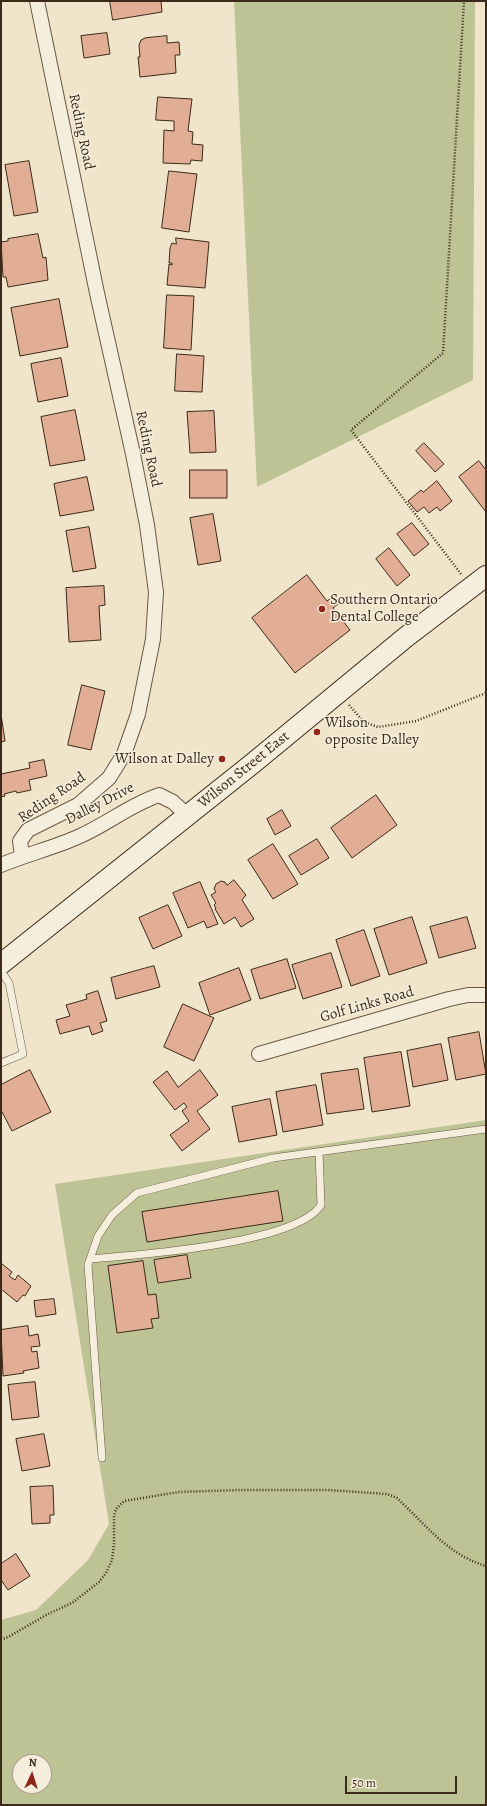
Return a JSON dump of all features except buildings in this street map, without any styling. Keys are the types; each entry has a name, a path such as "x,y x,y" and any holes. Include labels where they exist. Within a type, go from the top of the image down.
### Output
{"main road":[{"name":"Wilson Street East","path":"1,964 188,816 406,637 478,582"}],"street":[{"name":"Reding Road","path":"22,856 20,841 28,830 78,805 109,778 124,754 138,714 153,639 156,592 147,525 133,454 97,293 37,1"},
{"name":"Dalley Drive","path":"1,865 22,856 80,836 140,802 159,795 173,802 188,816"},
{"name":"Golf Links Road","path":"258,1054 449,999 468,995 486,995"}],"lane":[{"path":"1,971 9,983 23,1054 1,1063"},
{"path":"102,1458 88,1265 98,1236 112,1214 137,1193 274,1158 486,1129"},
{"path":"90,1259 203,1248 282,1229 307,1219 316,1212 321,1205 319,1152"}],"path":[{"path":"464,1 443,353 351,430 478,582"},
{"path":"339,693 364,722 378,727 416,721 486,693"},
{"path":"1,1640 46,1615 72,1603 99,1582 106,1573 112,1560 114,1544 114,1516 116,1509 124,1501 179,1492 290,1489 387,1494 397,1498 448,1548 459,1555 486,1566"}],"green space":[{"path":"234,1 475,1 473,380 257,487"},
{"path":"486,1120 486,1805 1,1805 1,1620 36,1610 88,1560 109,1524 55,1184"}],"place":[{"name":"Southern Ontario Dental College","path":"322,609"},
{"name":"Wilson opposite Dalley","path":"317,732"},
{"name":"Wilson at Dalley","path":"222,759"}]}
